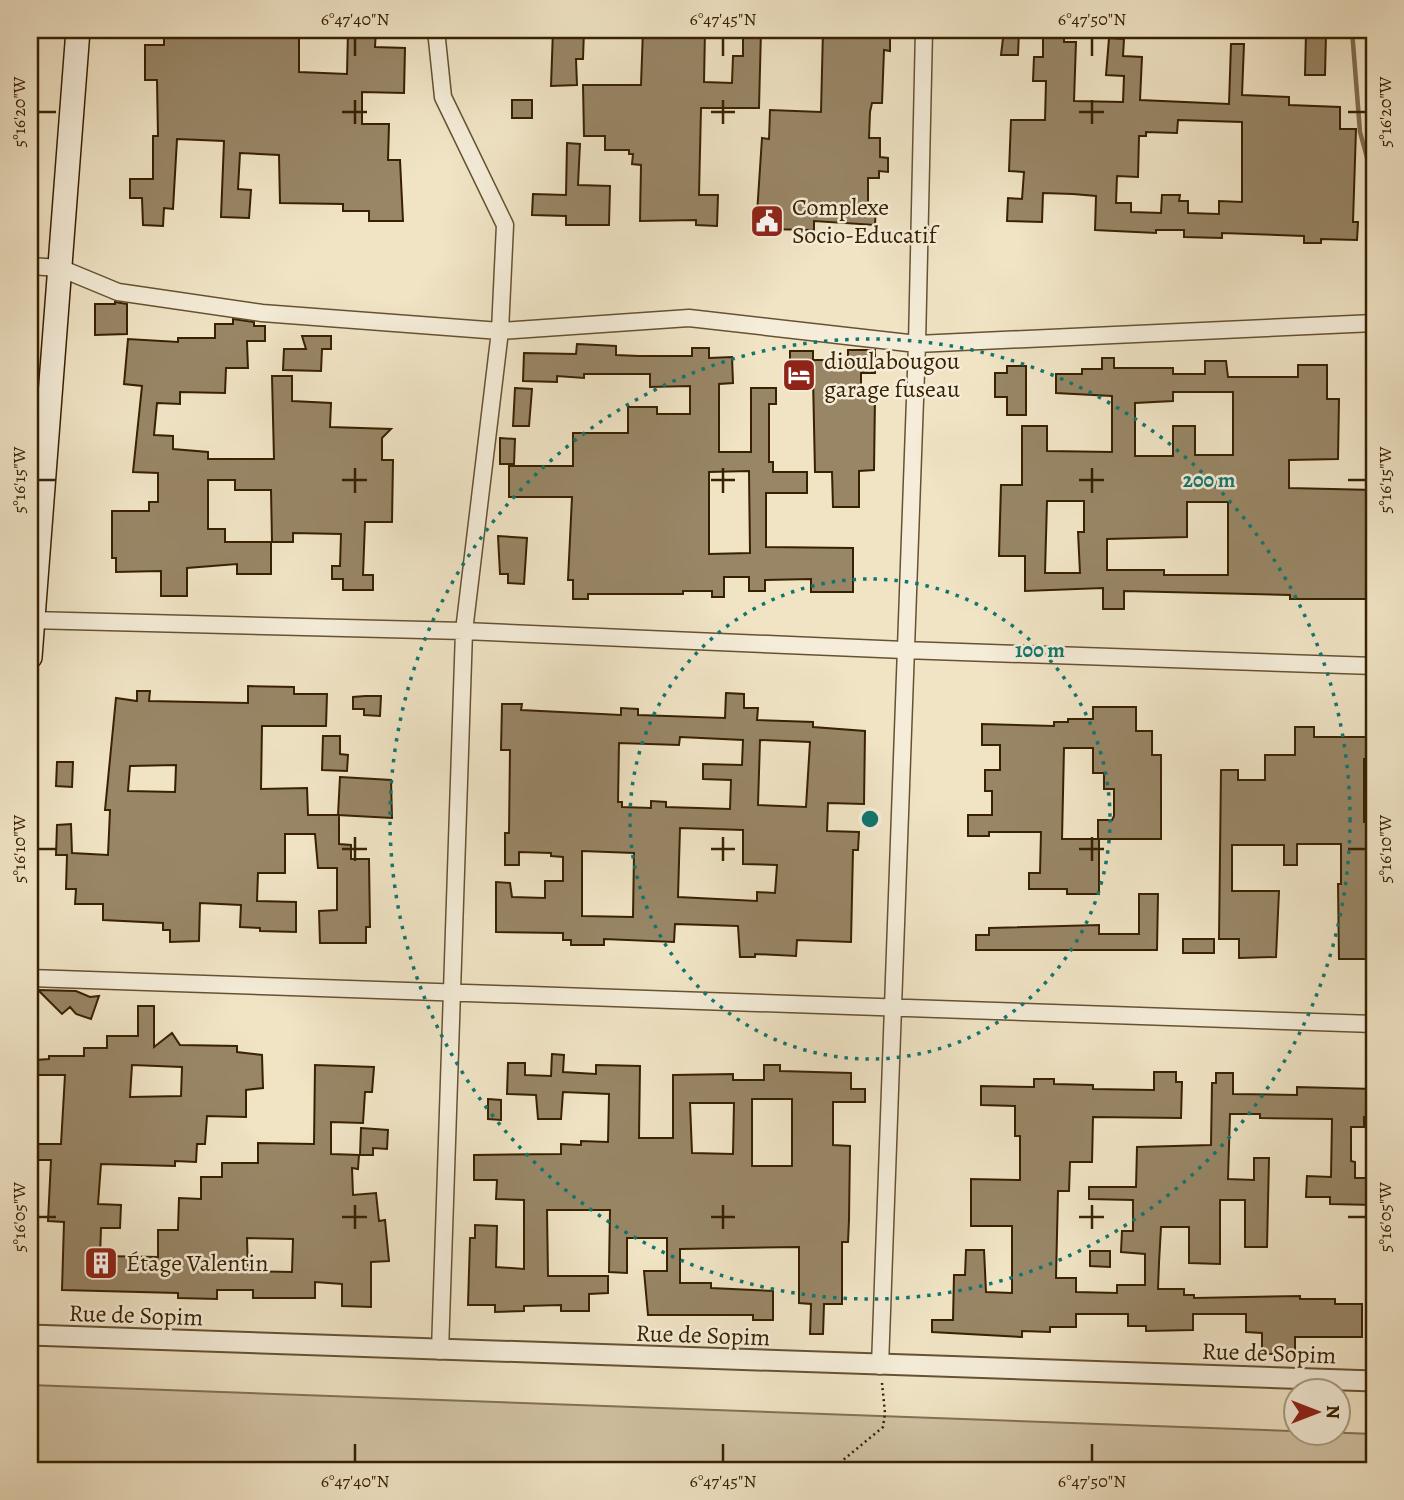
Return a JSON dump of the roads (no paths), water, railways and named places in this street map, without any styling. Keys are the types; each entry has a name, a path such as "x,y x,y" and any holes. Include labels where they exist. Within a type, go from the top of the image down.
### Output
{"main road":[{"path":"30,657 78,30"}],"street":[{"path":"436,30 443,97 505,225 500,331 464,631 440,1351"},
{"path":"880,1366 917,344 924,30"},
{"path":"30,266 60,268 118,292 262,313 500,331 689,318 917,344 1374,323"},
{"path":"31,620 464,631 1374,666"},
{"path":"30,978 1374,1024"},
{"name":"Rue de Sopim","path":"30,1335 1374,1381"}],"waterway":[{"path":"1352,30 1360,132 1374,183"}],"place":[{"name":"Complexe Socio-Educatif","path":"767,221"},
{"name":"dioulabougou garage fuseau","path":"799,375"},
{"name":"Étage Valentin","path":"101,1263"}]}
